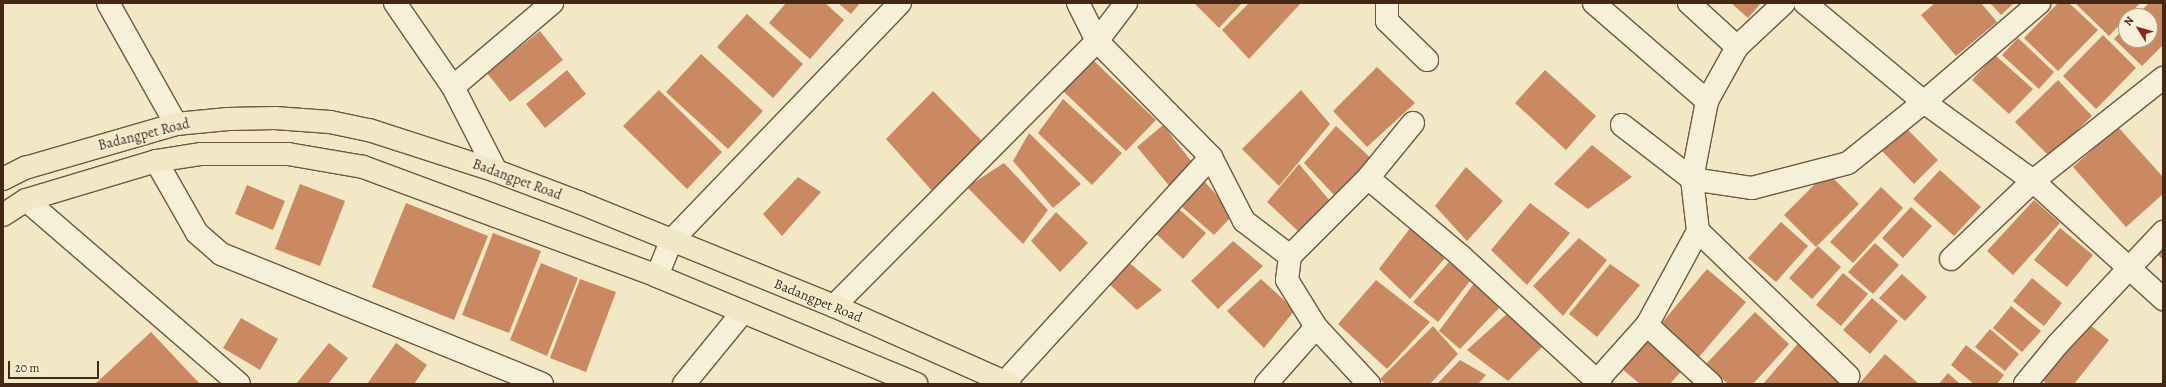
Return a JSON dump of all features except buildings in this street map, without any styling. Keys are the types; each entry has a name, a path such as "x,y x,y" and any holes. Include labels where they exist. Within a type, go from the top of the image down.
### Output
{"main road":[{"name":"Badangpet Road","path":"3,179 25,168 176,124 228,119 275,118 330,122 369,130 496,171 578,202 834,306 1007,383"},
{"name":"Badangpet Road","path":"3,215 26,200 156,161 201,154 288,154 363,167 657,276 916,384"}],"street":[{"path":"108,3 176,124"},
{"path":"395,3 453,87 496,171"},
{"path":"453,87 552,3"},
{"path":"657,276 671,241 900,3"},
{"path":"1078,3 1097,41 1211,157 1244,221 1290,256"},
{"path":"834,306 1097,41 1126,3"},
{"path":"1387,3 1387,21 1427,60"},
{"path":"1594,3 1707,101"},
{"path":"1689,3 1737,47"},
{"path":"1368,178 1462,257 1597,383 1647,325 1698,231 1692,179 1707,101 1737,47 1784,3"},
{"path":"1805,3 1924,102 2033,181 2127,268 2163,299"},
{"path":"1622,125 1692,179 1752,188 1848,163 1924,102 2039,3"},
{"path":"1951,259 2033,181 2163,78"},
{"path":"1369,384 1316,327 1287,280 1290,256 1368,178 1413,123"},
{"path":"1007,383 1211,157"},
{"path":"156,161 197,233 221,254 542,384"},
{"path":"26,200 240,384"},
{"path":"1698,231 1848,376"},
{"path":"2025,384 2058,344 2127,268 2163,232"},
{"path":"684,384 743,312"},
{"path":"1647,325 1712,384"},
{"path":"1266,384 1316,327"}]}
